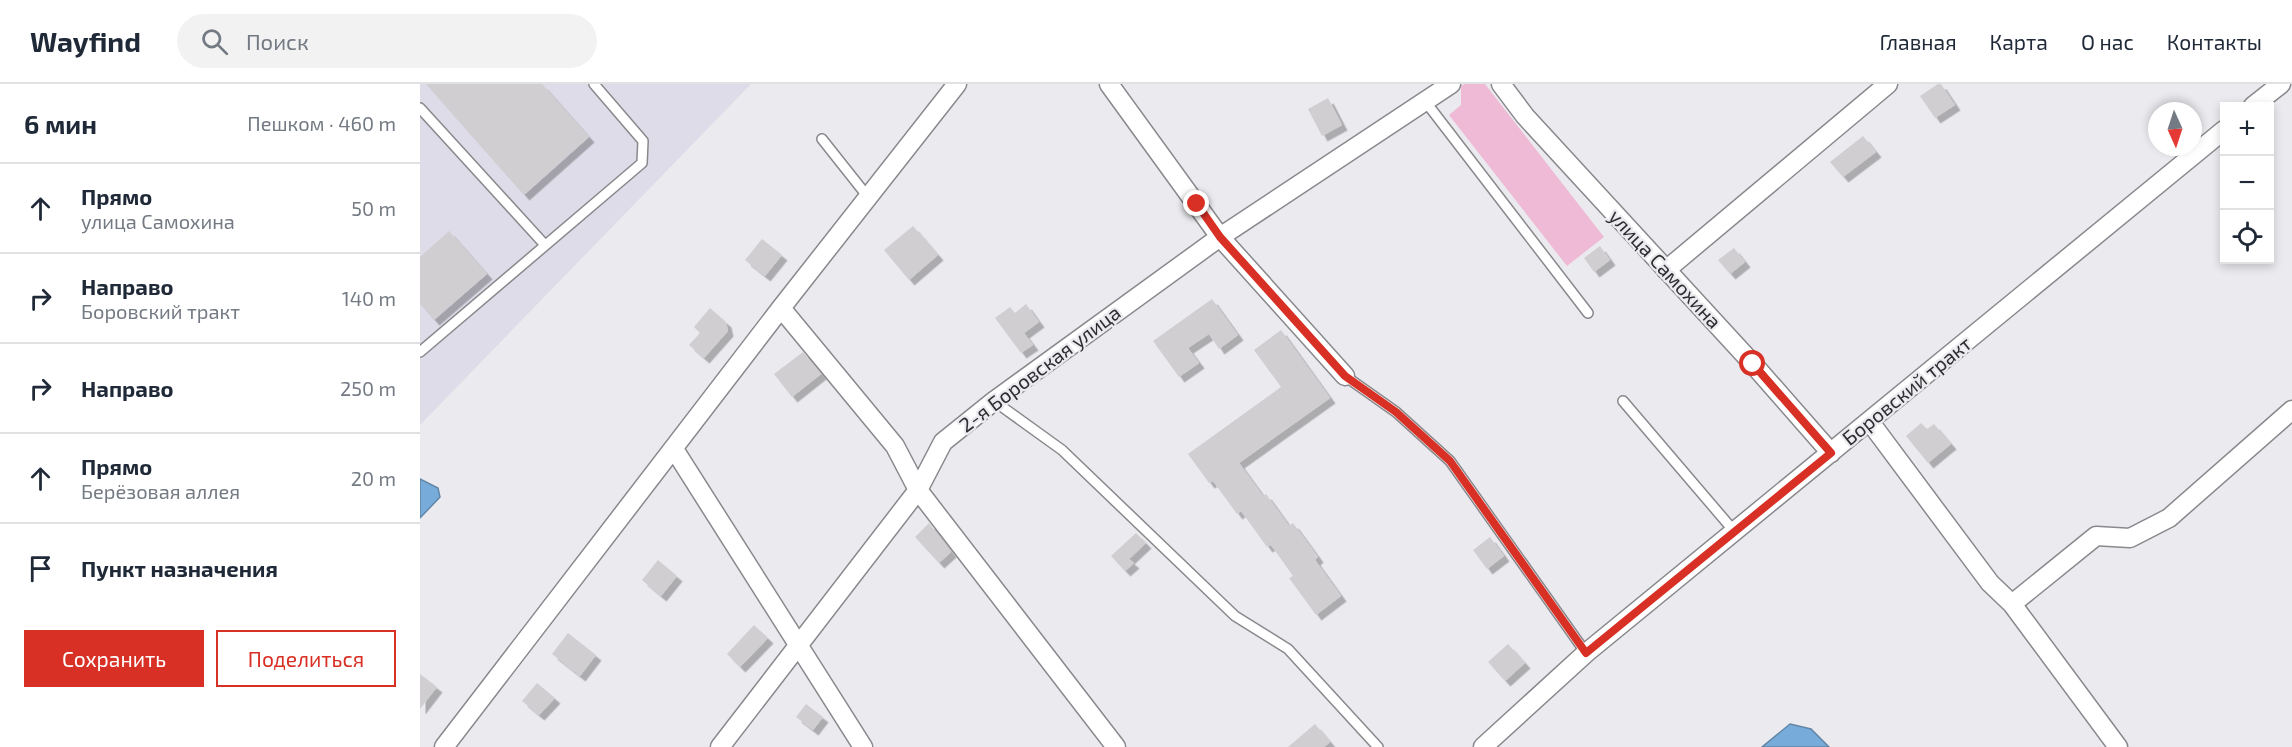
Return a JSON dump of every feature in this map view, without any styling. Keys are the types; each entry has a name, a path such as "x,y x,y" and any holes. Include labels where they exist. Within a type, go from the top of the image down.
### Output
{"street":[{"path":"444,747 781,308 957,84"},
{"path":"1109,84 1220,237 1345,376"},
{"name":"2-я Боровская улица","path":"720,747 918,490 943,442 994,401 1220,237 1451,84"},
{"name":"улица Самохина","path":"1501,84 1525,116 1831,453"},
{"path":"1666,270 1888,84"},
{"path":"2258,102 2281,84"},
{"name":"Боровский тракт","path":"1483,747 1586,653 2220,133"},
{"path":"781,308 895,446 918,490 1116,747"},
{"path":"2012,604 2096,536 2130,538 2169,518 2292,410"},
{"path":"1870,422 1990,582 2012,604 2118,747"},
{"path":"674,449 863,747"}],"lane":[{"path":"420,352 642,163 643,141 594,84"},
{"path":"1425,101 1588,313"},
{"path":"420,108 545,245"},
{"path":"822,139 868,197"},
{"path":"1345,376 1396,412 1450,461 1586,653"},
{"path":"994,401 1062,450 1235,616 1288,649 1378,747"},
{"path":"1623,401 1734,531"}],"shaded area":[{"path":"420,84 751,84 420,425"},
{"path":"1485,84 1604,237 1567,266 1449,115 1461,105 1461,86"}],"water":[{"path":"420,479 438,488 440,497 420,518"},
{"path":"1790,724 1811,729 1829,747 1762,747"}],"building":[{"path":"426,84 542,84 589,137 524,195"},
{"path":"1941,84 1955,105 1935,118 1920,96"},
{"path":"1328,98 1342,125 1322,136 1308,109"},
{"path":"1863,136 1876,152 1843,177 1830,162"},
{"path":"913,226 938,255 909,280 884,250"},
{"path":"449,231 487,274 434,320 420,304 420,257"},
{"path":"762,239 782,255 765,276 745,260"},
{"path":"1600,246 1610,260 1594,272 1584,258"},
{"path":"1734,248 1745,262 1730,274 1718,260"},
{"path":"1212,299 1238,335 1219,349 1209,334 1188,348 1199,363 1179,377 1153,341"},
{"path":"1026,304 1039,322 1024,333 1033,345 1021,353 995,318 1010,307 1015,313"},
{"path":"710,308 726,322 728,331 704,358 689,345 700,333 694,327"},
{"path":"1281,330 1330,398 1239,463 1263,496 1266,494 1289,526 1293,523 1318,557 1315,560 1341,596 1316,615 1289,578 1293,576 1271,545 1267,547 1241,511 1237,514 1213,481 1209,483 1188,454 1281,387 1254,350"},
{"path":"803,352 821,374 792,397 774,374"},
{"path":"1921,423 1927,429 1934,424 1951,444 1928,463 1906,436"},
{"path":"929,523 951,552 939,563 915,537"},
{"path":"1136,533 1146,543 1129,559 1134,563 1125,571 1111,556"},
{"path":"1490,537 1504,556 1487,569 1473,550"},
{"path":"658,560 677,576 661,596 642,580"},
{"path":"754,625 768,638 740,667 727,654"},
{"path":"568,633 596,655 580,676 552,654"},
{"path":"1508,644 1525,663 1505,681 1488,662"},
{"path":"420,674 437,687 420,709"},
{"path":"537,683 555,698 539,715 522,701"},
{"path":"806,704 823,717 813,730 796,717"},
{"path":"1315,724 1330,742 1324,747 1288,747"}],"route":[{"path":"1197,204 1220,237 1345,376 1396,412 1450,461 1586,653 1831,453 1753,364"}]}
